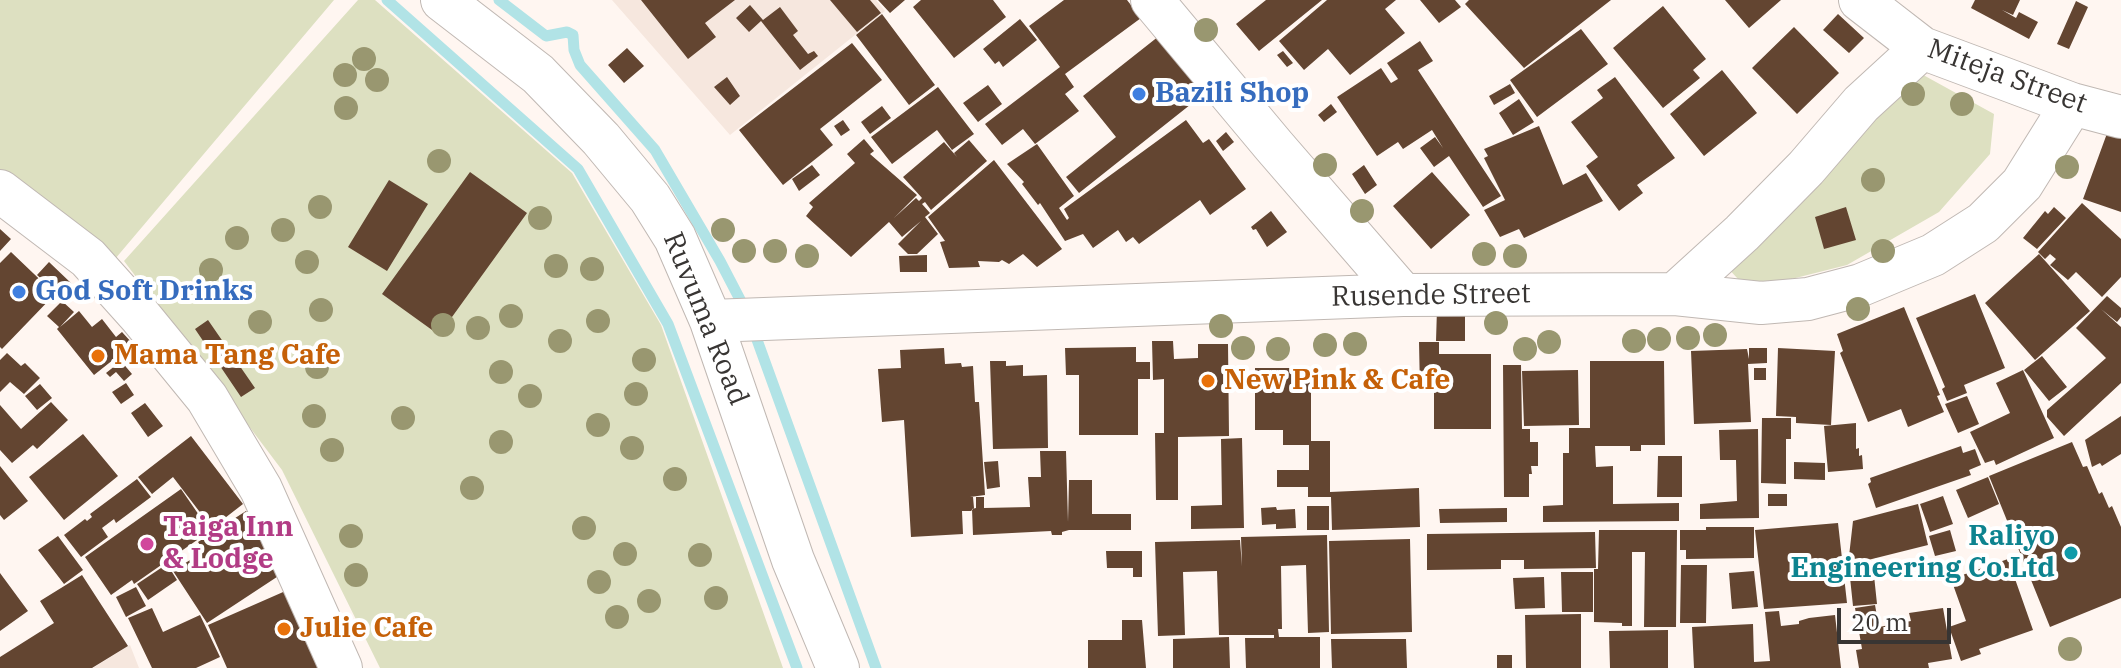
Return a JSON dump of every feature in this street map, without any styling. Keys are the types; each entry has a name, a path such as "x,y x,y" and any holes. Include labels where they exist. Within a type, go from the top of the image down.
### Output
{"street":[{"name":"Ruvuma Road","path":"442,0 538,74 601,139 650,198 675,238 711,321 793,560 838,668"},
{"path":"1152,0 1403,295"},
{"name":"Miteja Street","path":"1860,0 1922,48 2072,104 2121,117"},
{"path":"1675,294 1806,168 1861,104 1922,48"},
{"name":"Rusende Street","path":"711,321 1403,295 1675,294 1761,303 1808,299 1861,285 1933,255 1983,223 2022,184 2072,104"},
{"path":"0,191 88,258 207,398 261,489 341,668"}],"shaded area":[{"path":"612,0 876,0 885,11 730,135"},
{"path":"130,645 139,668 93,668"}],"green space":[{"path":"0,0 334,0 115,259 0,170"},
{"path":"358,0 375,0 572,173 661,325 783,668 380,668 282,470 124,261"},
{"path":"1916,71 1994,114 1990,154 1939,212 1847,265 1748,290 1727,267"}],"building":[{"path":"641,0 735,0 705,23 716,37 688,59"},
{"path":"830,0 870,0 881,13 857,32"},
{"path":"878,0 905,0 890,13"},
{"path":"921,0 993,0 1006,17 954,58 913,7"},
{"path":"1064,0 1127,0 1141,18 1065,74 1074,87 1065,94 1079,111 1035,144 1023,129 1002,145 985,124 1060,67 1029,26"},
{"path":"1266,0 1322,0 1259,51 1236,24"},
{"path":"1327,0 1396,0 1385,9 1405,33 1350,75 1328,49 1304,70 1279,41"},
{"path":"1420,0 1455,0 1461,7 1439,23"},
{"path":"1469,0 1611,0 1524,68 1465,4"},
{"path":"1725,0 1781,0 1749,28"},
{"path":"1975,0 2020,0 2013,15 2002,10 2016,18 2019,12 2038,22 2029,39 1971,8"},
{"path":"2076,1 2088,7 2069,49 2057,44"},
{"path":"750,5 763,20 780,7 798,31 793,35 808,54 814,51 818,56 800,70 761,21 749,32 736,18"},
{"path":"1663,6 1706,59 1693,70 1700,78 1663,108 1613,48"},
{"path":"882,14 935,85 909,105 856,35"},
{"path":"1838,14 1864,38 1849,53 1823,30"},
{"path":"1020,19 1037,40 1003,67 999,61 995,64 983,49"},
{"path":"1794,27 1839,73 1797,114 1752,68"},
{"path":"1581,29 1608,64 1537,117 1510,80"},
{"path":"1159,36 1205,93 1079,193 1066,177 1116,137 1083,96"},
{"path":"1420,41 1433,61 1418,70 1501,196 1483,207 1449,156 1434,167 1420,148 1435,137 1443,148 1432,130 1403,149 1398,142 1377,156 1337,97 1381,68 1391,83 1398,79 1387,63"},
{"path":"852,43 882,80 820,129 833,145 783,185 739,130"},
{"path":"627,48 644,66 624,83 608,65"},
{"path":"1283,51 1293,63 1287,67 1277,55"},
{"path":"1722,70 1757,113 1704,156 1670,114"},
{"path":"727,77 740,96 730,105 714,87"},
{"path":"1615,77 1675,158 1637,185 1643,193 1619,211 1586,166 1598,157 1571,122 1603,98 1597,90"},
{"path":"1510,84 1515,93 1494,105 1489,96"},
{"path":"988,85 1002,104 978,122 963,103"},
{"path":"938,87 974,134 952,150 937,130 892,164 871,137"},
{"path":"1519,99 1534,122 1513,135 1499,113"},
{"path":"1331,104 1337,112 1324,122 1318,115"},
{"path":"882,106 891,118 870,134 861,122"},
{"path":"843,120 850,130 841,136 834,126"},
{"path":"1186,120 1203,143 1209,139 1246,189 1210,215 1200,200 1139,244 1133,237 1126,242 1118,230 1093,248 1083,234 1065,241 1040,203 1038,205 1022,184 1024,182 1007,164 1037,144 1074,196 1059,208 1067,220 1069,218 1064,209"},
{"path":"1539,126 1563,185 1586,173 1603,201 1524,238 1519,229 1500,237 1484,210 1505,200 1484,158 1488,156 1484,149"},
{"path":"2109,128 2121,132 2121,212 2083,199"},
{"path":"1226,132 1234,142 1223,151 1216,141"},
{"path":"864,139 874,151 870,154 917,195 894,218 916,198 919,201 922,198 903,177 944,142 957,157 954,153 969,140 987,161 931,210 925,202 922,204 930,213 925,217 938,234 917,254 908,254 898,244 921,221 902,237 889,222 851,257 806,216 813,207 809,203 855,163 847,154"},
{"path":"994,160 1062,249 1037,267 1023,254 1009,264 1002,260 978,261 980,267 949,268 940,242 945,241 928,217"},
{"path":"812,165 820,175 799,191 792,179"},
{"path":"1364,165 1377,185 1365,194 1352,174"},
{"path":"470,172 527,213 439,335 382,294"},
{"path":"1432,172 1470,215 1431,249 1393,206"},
{"path":"389,180 428,204 387,271 348,247"},
{"path":"2082,203 2121,239 2121,277 2102,297 2076,272 2068,280 2050,265 2056,259 2050,254 2045,259 2038,252"},
{"path":"1846,207 1856,240 1824,249 1815,217"},
{"path":"2054,207 2066,218 2037,249 2023,238 2045,211 2048,214"},
{"path":"1271,211 1287,232 1267,247 1256,229 1251,227"},
{"path":"0,229 11,239 0,251"},
{"path":"11,252 55,294 2,349 0,263"},
{"path":"2039,254 2090,311 2035,360 1985,303"},
{"path":"927,255 927,272 900,272 899,256"},
{"path":"49,262 72,284 60,296 37,275"},
{"path":"1975,294 2005,368 1964,385 1967,393 1947,401 1942,389 1945,387 1916,318"},
{"path":"2107,296 2121,308 2121,317 2117,322 2101,309 2121,327 2121,383 2064,436 2047,417 2047,410 2106,358 2076,328"},
{"path":"62,301 74,312 60,327 79,311 92,327 102,319 116,337 122,332 133,344 94,375 57,329 59,327 47,316"},
{"path":"1904,307 1944,412 1908,427 1901,409 1868,422 1840,353 1843,351 1837,334"},
{"path":"1437,309 1465,310 1465,341 1436,341"},
{"path":"208,320 255,388 241,397 195,329"},
{"path":"1152,341 1173,341 1174,359 1198,358 1198,344 1228,344 1229,436 1178,437 1178,500 1156,500 1155,433 1164,433 1164,379 1153,380"},
{"path":"1419,342 1439,342 1439,354 1491,354 1491,429 1434,429 1434,390 1420,390"},
{"path":"1136,347 1136,362 1150,362 1150,379 1138,379 1138,435 1079,435 1079,375 1066,375 1065,348"},
{"path":"944,348 945,364 973,366 975,402 979,402 985,495 970,497 973,497 974,508 962,511 963,534 911,537 904,420 882,422 878,369 901,368 900,350"},
{"path":"1749,348 1767,348 1767,363 1748,364 1751,422 1694,424 1691,351 1747,349 1749,359"},
{"path":"1778,348 1835,351 1831,425 1796,423 1796,417 1776,416"},
{"path":"7,353 21,366 25,363 40,378 24,394 10,382 0,392 0,360"},
{"path":"2042,356 2067,387 2049,401 2024,370"},
{"path":"121,361 132,374 124,381 116,372 110,377 106,373"},
{"path":"990,361 1006,361 1006,366 1023,365 1023,376 1047,375 1048,448 993,449"},
{"path":"1590,361 1664,361 1665,445 1641,445 1641,451 1630,451 1630,446 1595,446 1596,467 1613,466 1613,504 1679,503 1679,521 1543,522 1543,506 1563,505 1563,453 1569,453 1569,428 1590,428"},
{"path":"1503,365 1521,365 1522,429 1530,429 1530,442 1538,442 1538,466 1531,466 1529,497 1504,497"},
{"path":"1255,368 1311,368 1311,441 1330,441 1330,492 1419,488 1420,527 1332,530 1331,497 1308,497 1308,487 1277,487 1277,470 1309,470 1309,445 1283,445 1283,430 1255,430"},
{"path":"1754,368 1766,368 1766,380 1754,380"},
{"path":"1578,370 1579,425 1524,426 1522,371"},
{"path":"2023,370 2054,438 1996,465 1994,460 1985,463 1970,432 2010,413 1996,383"},
{"path":"126,383 134,395 121,404 112,392"},
{"path":"40,384 52,398 37,410 25,396"},
{"path":"1967,396 1979,424 1958,433 1945,404"},
{"path":"51,402 68,420 37,449 33,445 12,463 0,450 0,405 21,429"},
{"path":"145,403 163,426 148,437 131,413"},
{"path":"2121,416 2121,454 2102,466 2100,463 2092,467 2085,440"},
{"path":"1762,418 1791,418 1791,439 1786,439 1786,484 1761,483"},
{"path":"1856,423 1856,449 1859,448 1859,456 1862,455 1863,469 1828,472 1824,426"},
{"path":"1758,429 1759,518 1700,519 1700,504 1737,501 1736,460 1720,460 1719,430"},
{"path":"83,434 118,476 64,520 29,477"},
{"path":"191,436 243,504 212,528 173,477 152,494 138,477"},
{"path":"1242,438 1244,528 1191,529 1191,506 1222,505 1221,439"},
{"name":"Raliyo Engineering Co.Ltd","path":"2072,442 2083,467 2087,466 2099,494 2102,492 2109,508 2112,506 2121,527 2121,598 2050,627 1989,476"},
{"path":"1961,446 1963,453 1975,449 1981,465 1969,470 1971,475 1876,508 1868,484 1870,478"},
{"path":"1040,451 1066,451 1068,522 1069,480 1092,480 1092,514 1131,514 1131,530 1069,530 1062,532 1062,535 1052,535 1051,531 973,535 972,509 976,508 976,497 984,497 984,508 1030,507 1028,477 1041,477"},
{"path":"1658,456 1682,456 1682,497 1657,497"},
{"path":"998,461 1000,487 987,489 984,462"},
{"path":"1794,462 1825,463 1825,480 1794,479"},
{"path":"0,466 28,501 4,520 0,515"},
{"path":"1988,477 1999,504 1968,518 1956,490"},
{"path":"137,479 151,497 116,523 114,519 102,528 108,537 81,557 64,535 85,519 87,521 92,517 90,514"},
{"name":"Taiga Inn & Lodge","path":"181,489 210,531 134,584 132,580 111,595 85,557"},
{"path":"1768,494 1787,494 1787,506 1768,506"},
{"path":"1943,496 1953,524 1930,532 1920,504"},
{"path":"1918,504 1928,545 1848,565 1853,521"},
{"path":"1307,506 1329,506 1329,530 1307,530"},
{"path":"1276,507 1277,510 1295,509 1296,528 1276,529 1276,524 1262,525 1261,508"},
{"path":"1507,508 1507,522 1440,523 1439,509"},
{"path":"246,511 286,571 207,623 173,571 204,551 198,542"},
{"path":"1838,523 1847,603 1764,609 1755,530"},
{"path":"1706,527 1754,527 1754,558 1686,559 1686,550 1680,550 1680,530 1706,530"},
{"path":"1599,530 1677,530 1676,627 1644,627 1645,552 1632,552 1632,626 1594,622 1594,569 1598,569"},
{"path":"1950,530 1956,551 1935,556 1929,536"},
{"path":"1595,532 1596,568 1524,569 1524,560 1501,560 1501,569 1427,570 1427,534"},
{"path":"1327,535 1329,632 1308,633 1306,565 1281,566 1282,629 1278,629 1279,637 1320,637 1320,668 1246,668 1245,638 1274,638 1274,635 1219,635 1217,571 1183,572 1185,635 1158,636 1155,542 1240,540 1242,566 1241,537"},
{"path":"58,536 83,570 64,584 38,550"},
{"path":"1410,539 1412,632 1331,634 1329,541"},
{"path":"1106,551 1142,551 1142,577 1133,577 1133,568 1107,568"},
{"path":"2008,559 2033,630 1979,649 1981,654 1961,661 1949,627 1966,621 1951,579"},
{"path":"167,564 177,580 148,600 137,584"},
{"path":"1681,565 1707,565 1706,623 1680,623"},
{"path":"1873,566 1877,604 1853,606 1849,568"},
{"path":"1754,571 1758,607 1732,609 1729,573"},
{"path":"1561,572 1593,572 1593,612 1562,612"},
{"path":"0,573 28,611 0,631"},
{"path":"82,575 128,646 92,668 0,668 0,657 54,623 40,601"},
{"path":"1544,577 1545,608 1515,609 1513,578"},
{"path":"136,587 146,606 126,617 116,597"},
{"path":"290,589 325,668 227,668 208,625"},
{"path":"1875,605 1879,627 1911,621 1909,613 1943,608 1952,659 1928,663 1929,668 1859,668 1856,650 1862,649 1855,608"},
{"path":"152,608 163,632 200,615 220,657 196,668 152,668 128,618"},
{"path":"1779,611 1781,626 1835,615 1841,668 1694,668 1692,627 1753,624 1754,662 1770,661 1765,612"},
{"path":"1581,614 1581,668 1526,668 1525,615"},
{"path":"1122,620 1142,620 1146,668 1088,668 1088,640 1122,640"},
{"path":"1668,630 1668,668 1610,668 1609,631"},
{"path":"1229,637 1230,668 1173,668 1173,639"},
{"path":"1331,639 1406,639 1407,668 1332,668"},
{"path":"1497,655 1512,655 1512,668 1497,668"}],"waterway":[{"path":"387,0 578,169 668,324 797,668"},
{"path":"499,0 546,36 567,32 573,35 574,50 580,65 655,150 746,311"},
{"path":"752,326 876,668"}],"place":[{"name":"Bazili Shop","path":"1139,94"},
{"name":"God Soft Drinks","path":"19,292"},
{"name":"Mama Tang Cafe","path":"98,356"},
{"name":"New Pink & Cafe","path":"1208,381"},
{"name":"Taiga Inn & Lodge","path":"147,544"},
{"name":"Raliyo Engineering Co.Ltd","path":"2071,553"},
{"name":"Julie Cafe","path":"284,629"}]}
